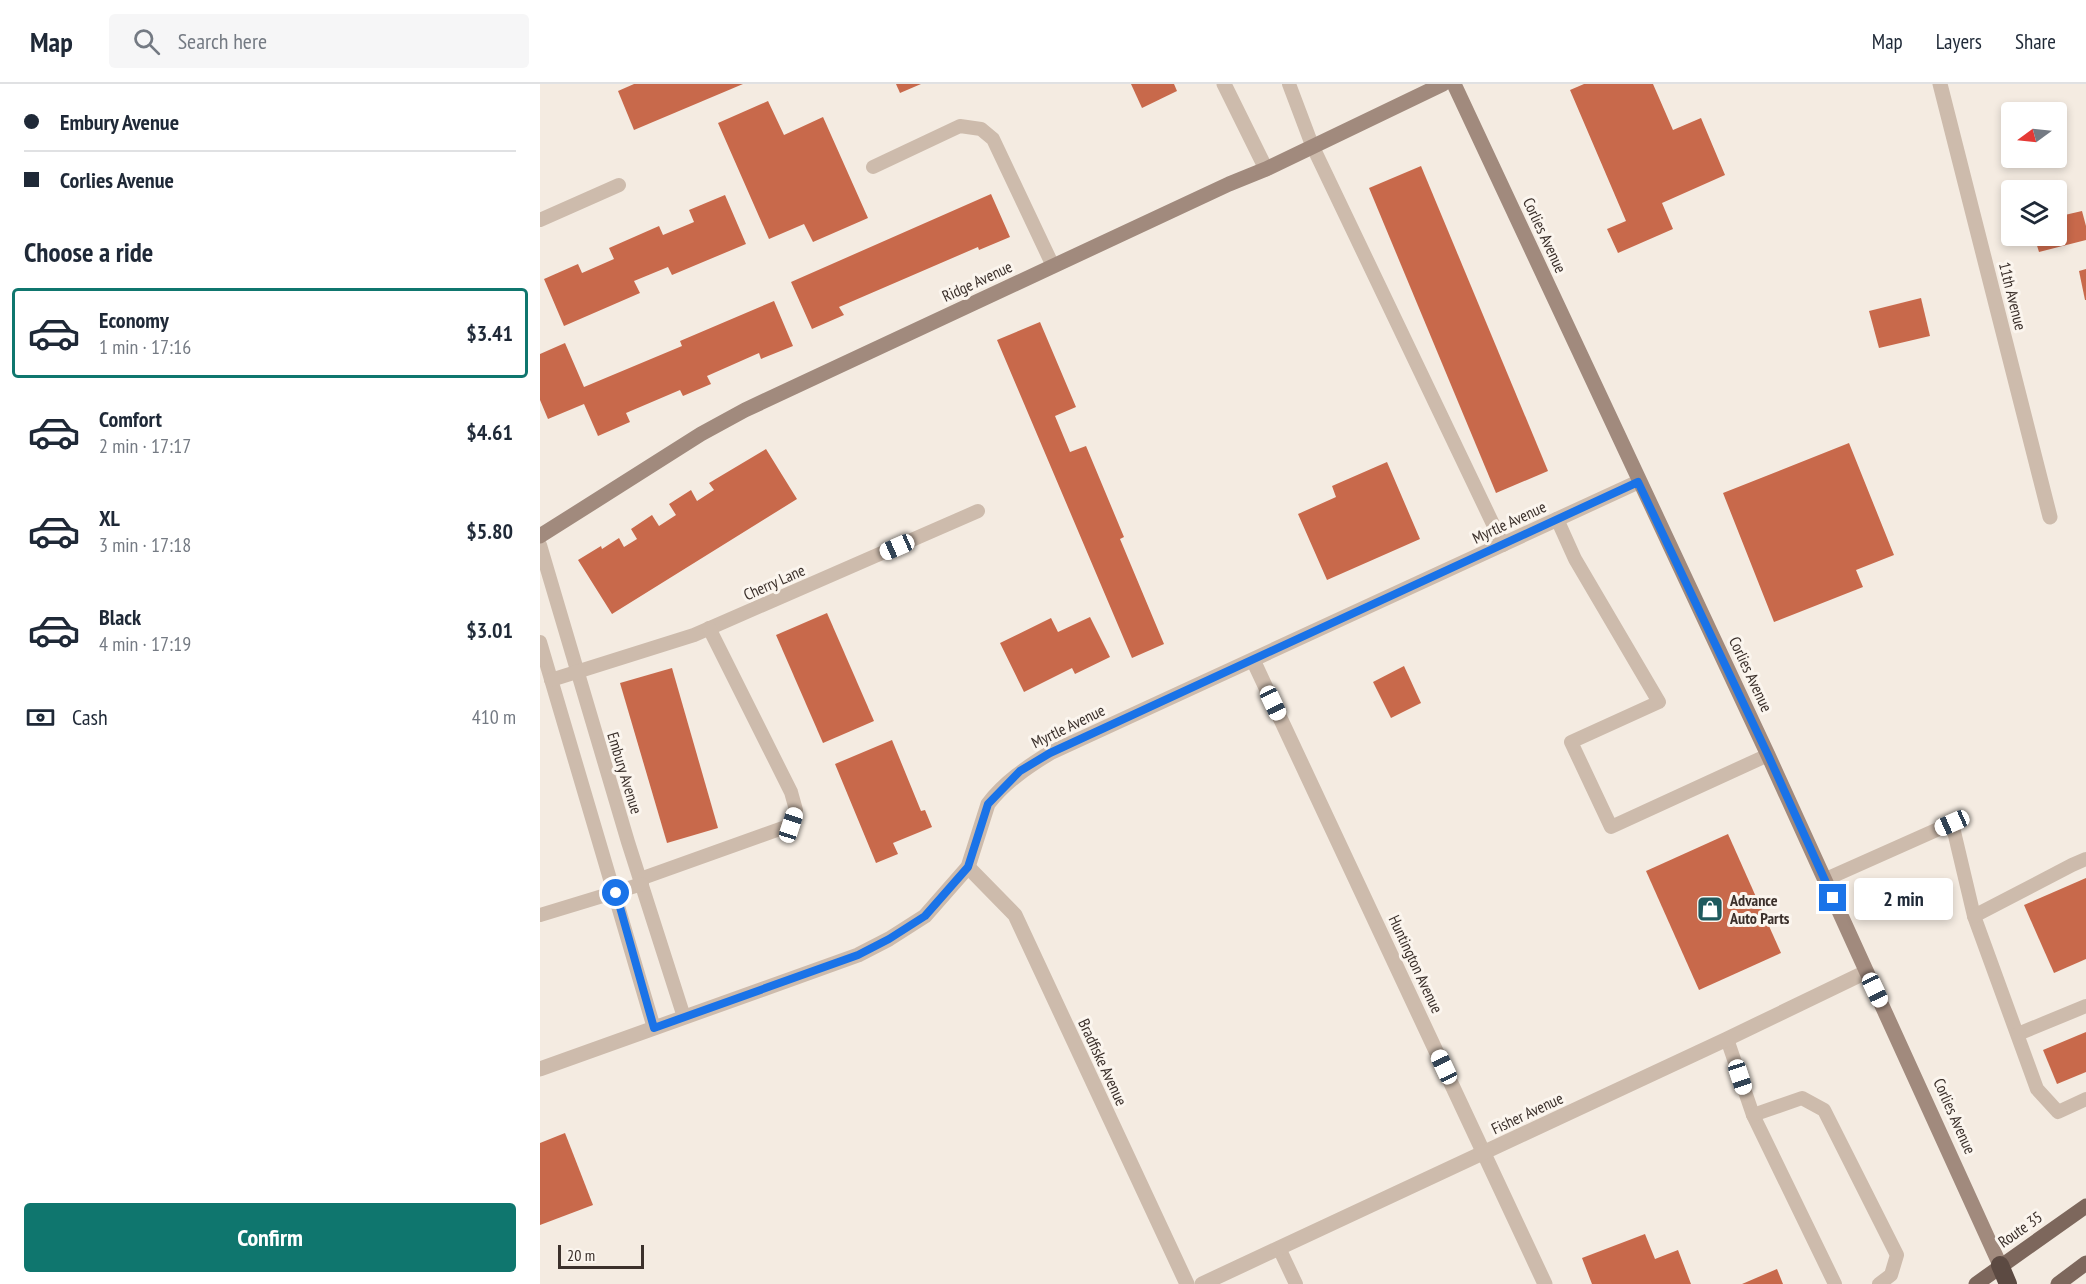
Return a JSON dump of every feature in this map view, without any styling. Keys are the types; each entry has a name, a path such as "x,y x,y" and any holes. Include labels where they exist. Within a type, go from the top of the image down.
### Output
{"highway":[{"name":"Corlies Avenue","path":"2000,1265 2008,1284"}],"main road":[{"name":"Ridge Avenue","path":"540,536 701,434 745,410 1229,184 1266,169 1443,84"},
{"name":"Corlies Avenue","path":"1454,84 1638,482 1768,755 2000,1265"},
{"name":"Route 35","path":"1976,1284 2086,1206"},
{"path":"2058,1284 2086,1263"}],"street":[{"path":"1224,84 1266,169"},
{"name":"11th Avenue","path":"1940,84 2050,517"},
{"name":"Myrtle Avenue","path":"540,1069 858,955 889,939 925,916 968,867 988,804 1020,771 1050,753 1638,482"},
{"name":"Huntington Avenue","path":"1253,660 1545,1284"},
{"name":"Bradfiske Avenue","path":"968,867 1015,915 1187,1284"},
{"name":"Fisher Avenue","path":"1202,1284 1866,972"}],"lane":[{"path":"1289,84 1312,145 1503,545"},
{"path":"873,167 960,126 981,129 993,139 1053,266"},
{"path":"540,220 619,185"},
{"name":"Cherry Lane","path":"578,670 694,635 978,511"},
{"path":"1557,519 1575,559 1659,702 1571,742 1611,827 1768,755"},
{"name":"Embury Avenue","path":"540,545 684,1017"},
{"path":"540,915 616,893 791,825 796,810 791,792 709,628"},
{"path":"540,642 654,1028"},
{"path":"551,680 578,670"},
{"path":"1824,880 1952,823 1974,916 2037,1089 2058,1112 2086,1099"},
{"path":"1974,916 2086,859"},
{"path":"2018,1034 2086,1006"},
{"path":"1727,1039 1753,1115 1835,1284"},
{"path":"1753,1115 1802,1098 1824,1110 1896,1255 1891,1275 1879,1284"},
{"path":"1279,1248 1296,1284"}],"building":[{"path":"634,84 743,84 634,130 618,91"},
{"path":"896,84 921,84 900,93"},
{"path":"1131,84 1174,84 1177,91 1142,108"},
{"path":"1584,84 1653,84 1673,130 1701,118 1725,175 1662,203 1673,229 1618,253 1607,229 1626,221 1570,90"},
{"path":"768,101 784,135 823,117 868,218 813,242 804,224 769,239 718,123"},
{"path":"1421,166 1548,471 1496,493 1369,188"},
{"path":"991,194 1010,237 979,250 978,247 839,307 844,315 812,329 791,282"},
{"path":"725,195 746,244 672,275 668,267 634,281 640,293 564,326 544,279 578,264 582,273 614,259 609,248 659,226 663,235 694,222 689,210"},
{"path":"2082,211 2086,226 2086,240 2067,245 2067,214"},
{"path":"2037,246 2062,246 2039,252"},
{"path":"2086,269 2086,300 2085,300 2079,271"},
{"path":"1921,298 1930,336 1879,348 1869,311"},
{"path":"774,301 793,346 761,359 759,353 707,376 711,384 683,396 680,390 626,413 630,422 598,436 584,404 548,419 540,400 540,354 565,343 584,387 682,346 680,341"},
{"path":"1040,322 1076,407 1055,416 1070,452 1086,446 1124,537 1120,539 1164,644 1132,658 997,340"},
{"path":"1849,443 1894,555 1856,570 1863,587 1774,622 1723,493"},
{"path":"766,449 797,499 612,614 578,560 619,538 624,547 637,539 631,529 652,515 659,526 676,515 669,504 691,490 697,501 714,490 709,483"},
{"path":"1387,462 1420,539 1327,580 1298,514 1336,497 1332,486"},
{"path":"827,613 874,721 823,743 776,635"},
{"path":"1090,617 1110,657 1075,674 1072,668 1024,692 1000,643 1051,618 1058,632"},
{"path":"1404,666 1421,703 1391,718 1373,682"},
{"path":"672,668 718,828 667,843 620,683"},
{"path":"892,740 921,811 925,810 932,827 893,843 898,854 876,863 835,764"},
{"path":"1728,834 1781,953 1699,990 1646,871"},
{"path":"2086,878 2086,959 2054,973 2024,905"},
{"path":"2086,1032 2086,1072 2057,1084 2043,1050"},
{"path":"565,1133 593,1205 540,1225 540,1143"},
{"path":"1645,1234 1655,1259 1678,1250 1691,1284 1592,1284 1582,1258"},
{"path":"1777,1269 1783,1284 1742,1284"}],"place":[{"name":"Advance Auto Parts","path":"1710,909"}],"route":[{"path":"616,893 654,1028 858,955 925,916 968,867 988,804 1020,771 1050,753 1638,482 1768,755 1833,898"}]}
